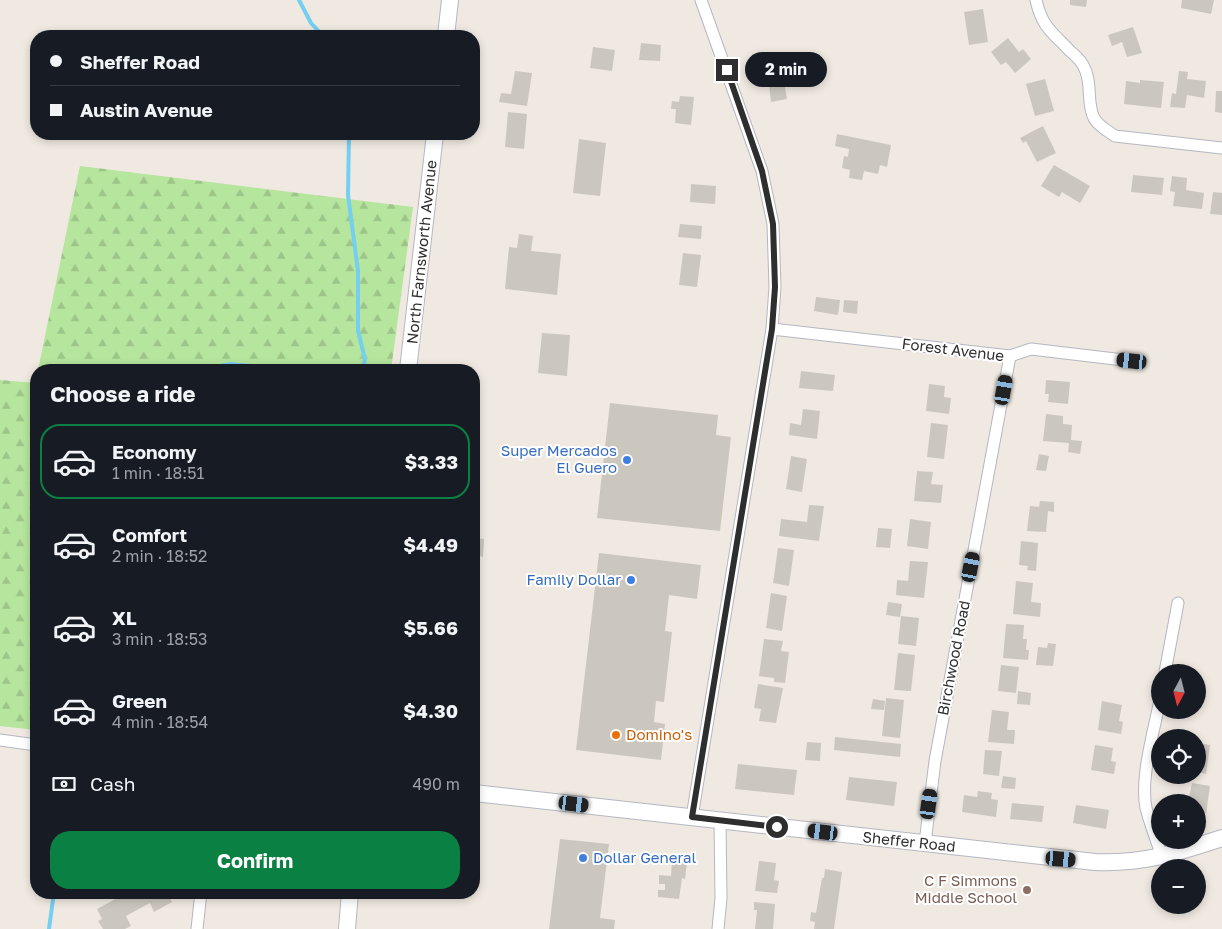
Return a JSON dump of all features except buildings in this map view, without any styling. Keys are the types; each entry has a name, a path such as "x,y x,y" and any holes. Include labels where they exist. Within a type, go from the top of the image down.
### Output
{"street":[{"path":"447,30 450,0"},
{"path":"692,817 772,329 775,287 773,224 762,171 702,0"},
{"path":"1036,0 1040,16 1050,31 1082,63 1088,77 1091,109 1094,119 1101,127 1115,136 1222,148"},
{"name":"North Farnsworth Avenue","path":"409,364 434,140"},
{"name":"Forest Avenue","path":"772,329 1010,356 1031,349 1132,361"},
{"name":"Birchwood Road","path":"925,844 935,761 1010,356"},
{"path":"1167,664 1178,603"},
{"path":"1156,719 1145,791 1146,808 1162,856"},
{"path":"0,740 30,744"},
{"name":"Sheffer Road","path":"480,794 1095,862 1133,862 1162,856 1222,838"},
{"path":"718,929 722,898 720,820"},
{"path":"197,929 200,899"},
{"path":"346,929 349,899"}],"green space":[{"path":"80,166 413,207 392,364 39,364"},
{"path":"0,380 30,382 30,729 0,726"}],"waterway":[{"path":"299,0 311,23 317,30"},
{"path":"349,140 348,195 358,271 358,331 365,359 364,364"},
{"path":"49,929 53,899"}],"place":[{"name":"Super Mercados El Guero","path":"627,460"},
{"name":"Family Dollar","path":"631,580"},
{"name":"Domino's","path":"616,735"},
{"name":"Dollar General","path":"583,858"},
{"name":"C F Simmons Middle School","path":"1027,890"}],"route":[{"path":"727,70 762,171 773,224 775,287 772,329 692,817 777,827"}]}
